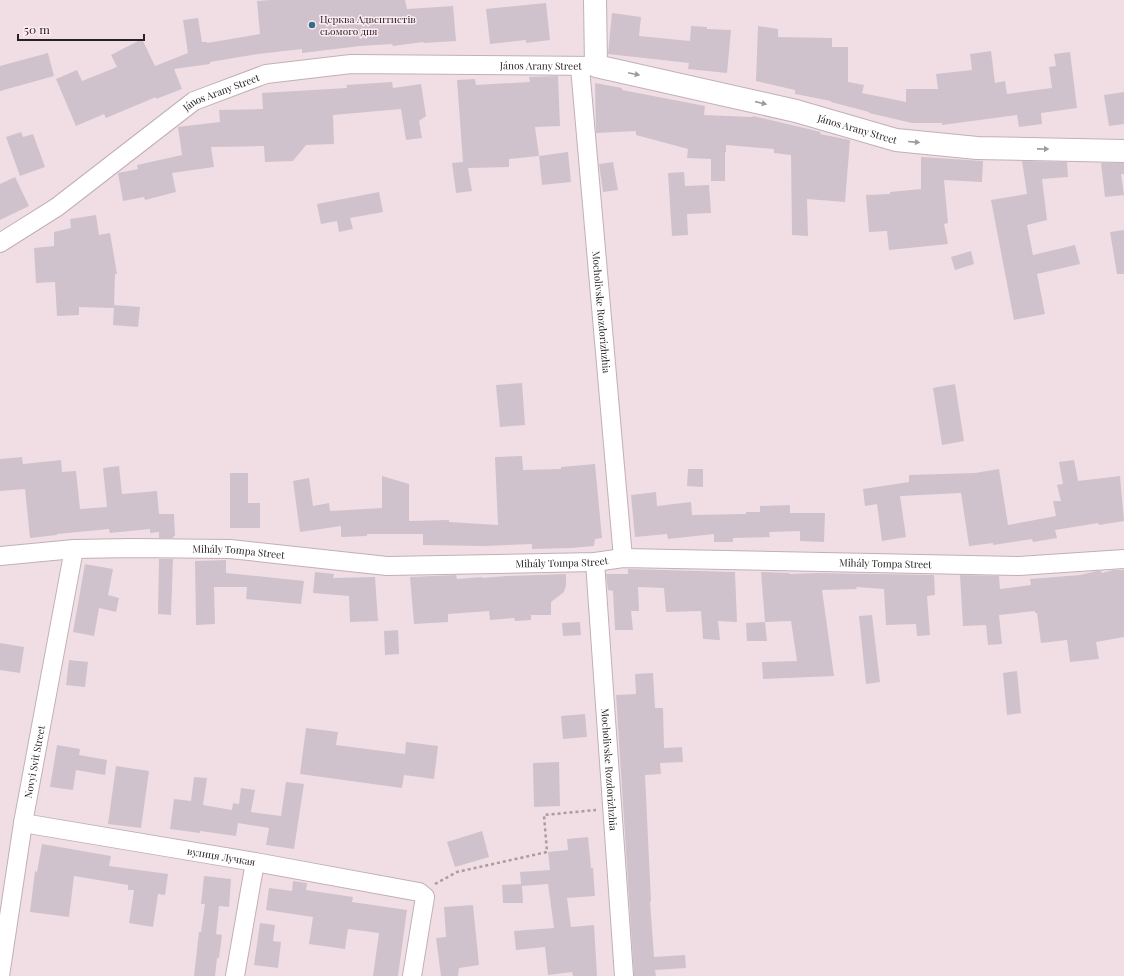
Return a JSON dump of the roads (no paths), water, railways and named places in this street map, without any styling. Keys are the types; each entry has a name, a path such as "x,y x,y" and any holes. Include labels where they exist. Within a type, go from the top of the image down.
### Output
{"street":[{"path":"588,66 596,0"},
{"name":"János Arany Street","path":"0,243 57,207 194,101 266,74 351,64 588,66 796,111 896,140 977,148 1124,151"},
{"name":"Mocholivske Rozdorizhzhia","path":"588,66 623,558"},
{"name":"Mihály Tompa Street","path":"0,556 74,549 230,549 387,566 595,562 623,558 1019,566 1124,558"},
{"name":"Novyi Svit Street","path":"0,976 23,823 74,549"},
{"name":"Mocholivske Rozdorizhzhia","path":"595,562 624,976"},
{"name":"вулиця Лучкая","path":"23,823 255,862 420,892 425,897 412,976"},
{"path":"235,976 255,862"}],"place":[{"name":"Церква Адвентистів сьомого дня","path":"312,25"}]}
